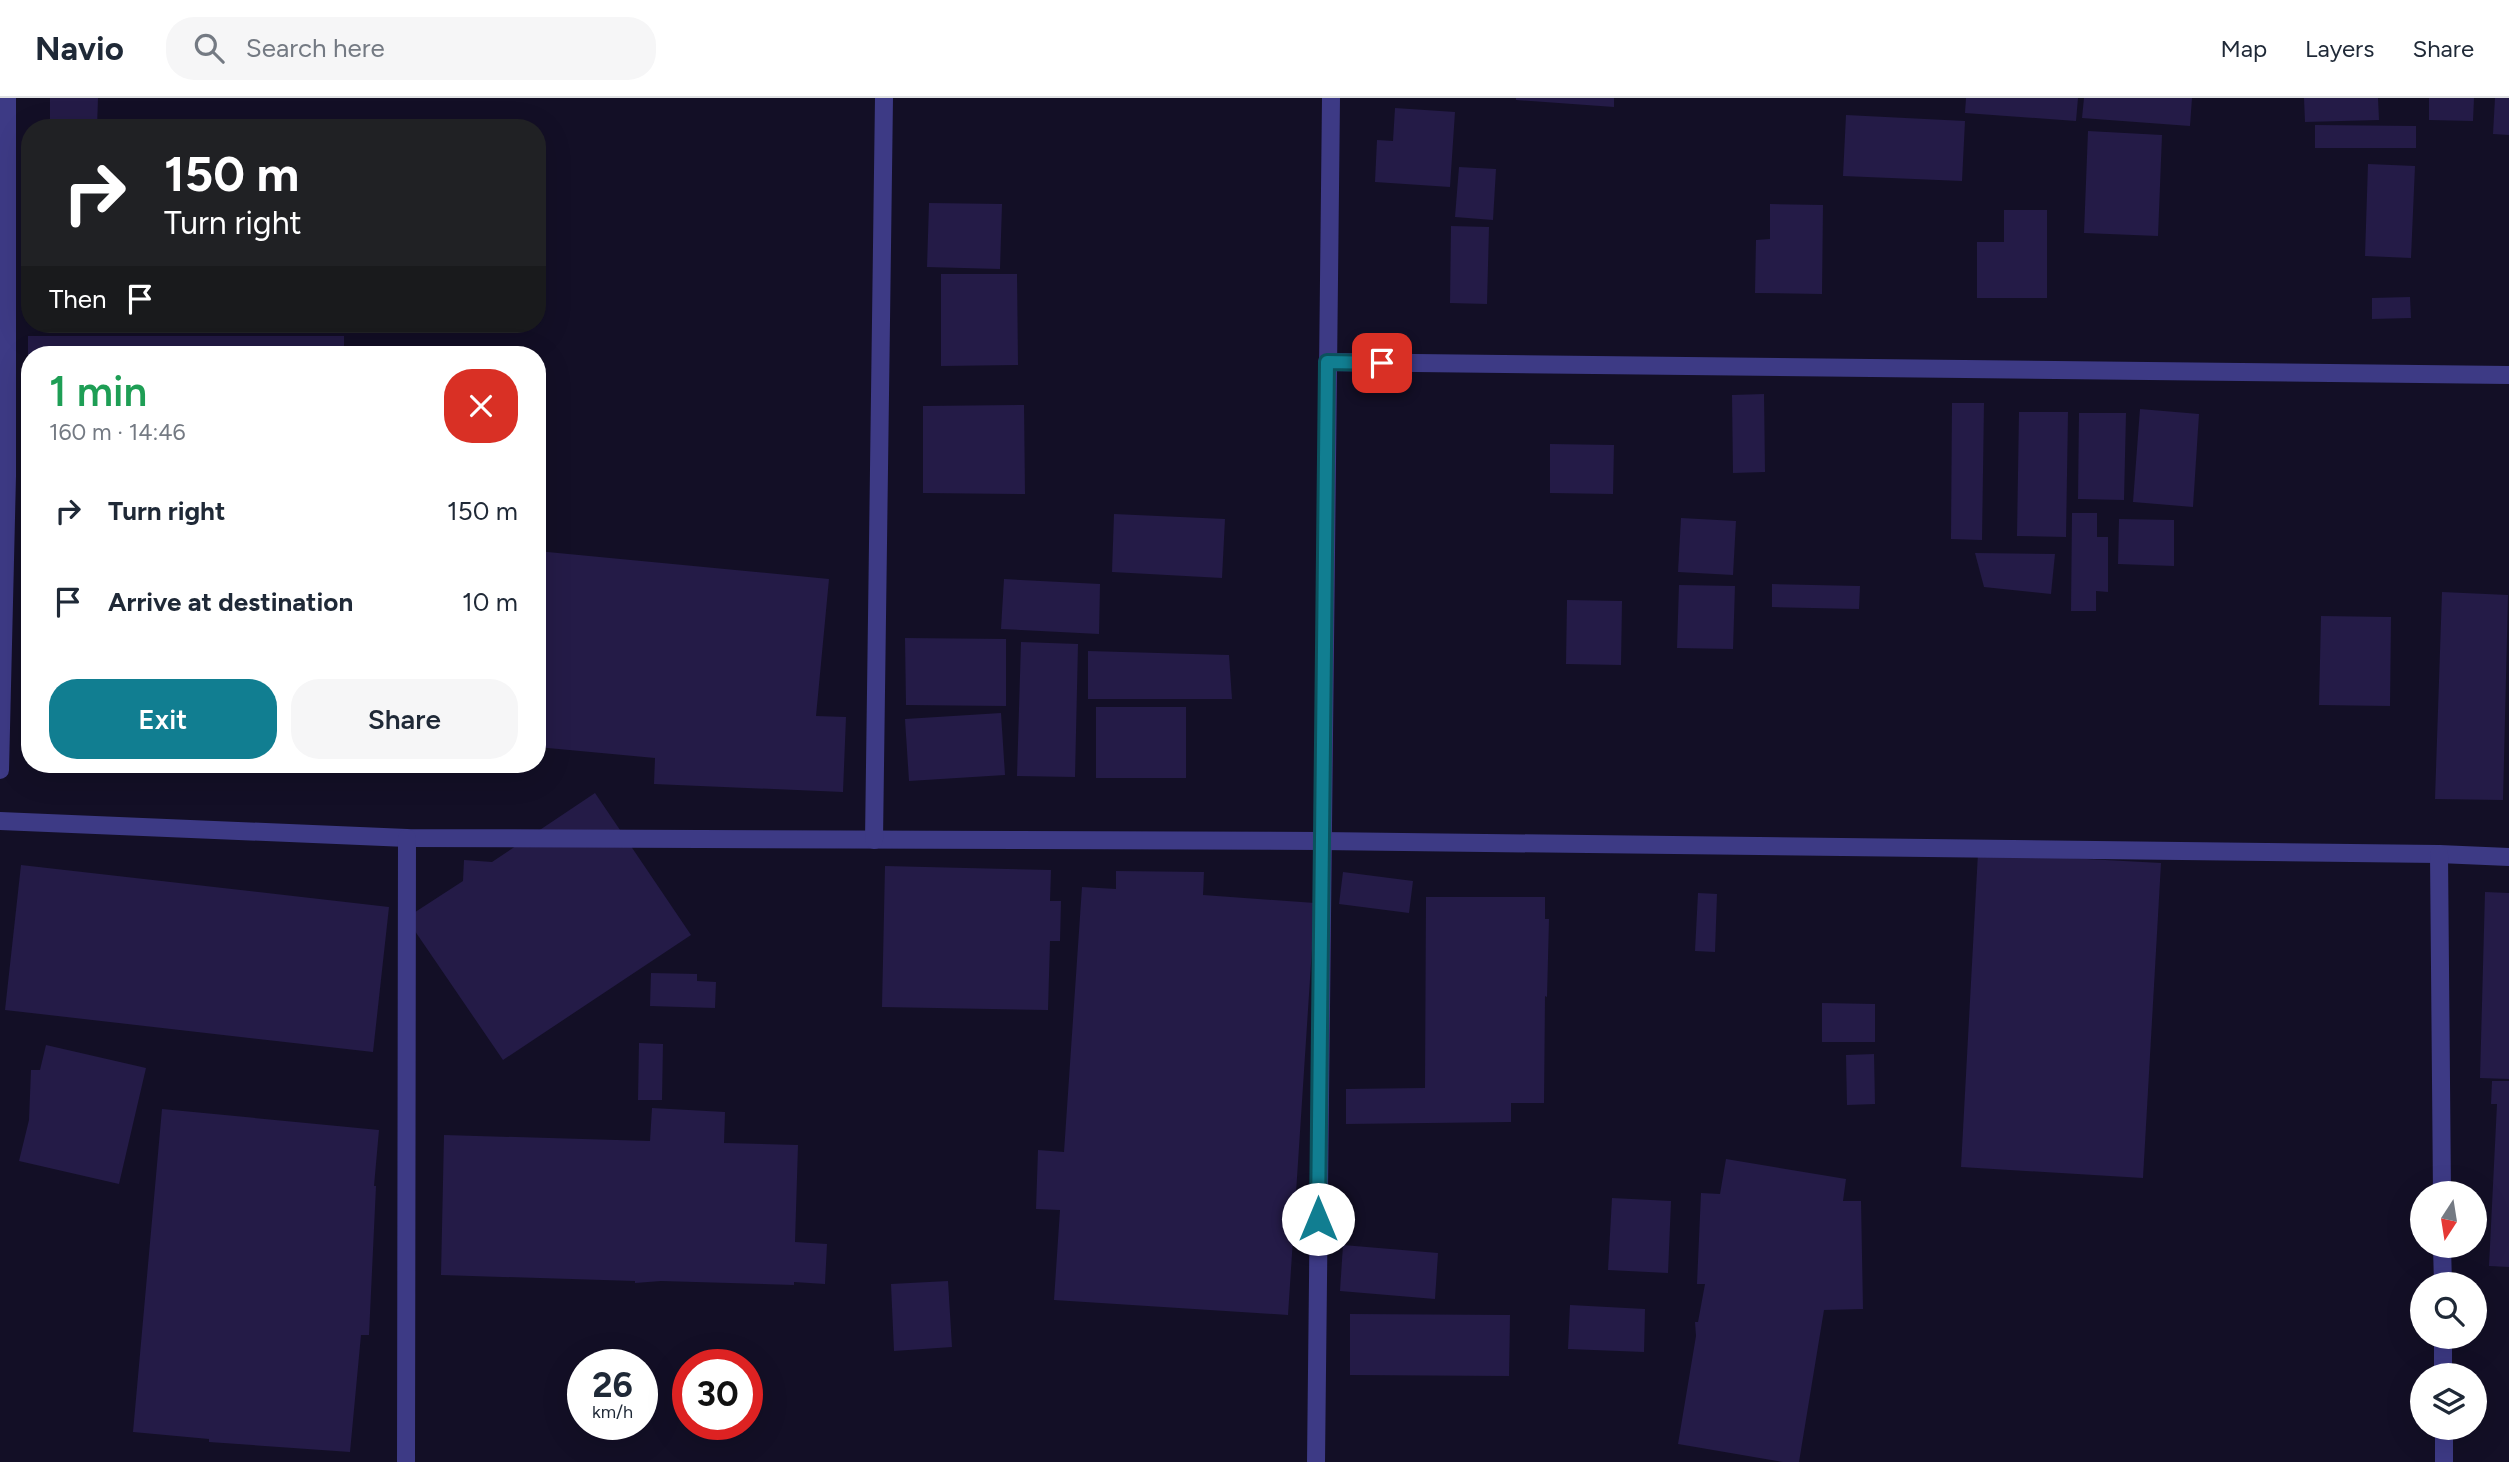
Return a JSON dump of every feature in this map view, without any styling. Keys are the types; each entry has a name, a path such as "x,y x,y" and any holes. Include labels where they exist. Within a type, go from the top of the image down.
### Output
{"street":[{"path":"0,770 7,476 7,98"},
{"path":"874,840 884,98"},
{"path":"1316,1462 1331,98"},
{"path":"1327,362 2509,374"},
{"path":"0,821 407,838 1321,841 2509,857"},
{"path":"407,838 407,1462"},
{"path":"2439,854 2442,1181"},
{"path":"2444,1440 2444,1462"}],"building":[{"path":"50,98 98,98 97,119 50,119"},
{"path":"1614,98 1614,107 1516,100"},
{"path":"1966,98 2078,98 2076,121 1965,113"},
{"path":"2084,98 2192,98 2190,126 2082,118"},
{"path":"2304,98 2378,98 2379,120 2305,122"},
{"path":"2429,98 2474,98 2473,121 2429,120"},
{"path":"2495,98 2509,98 2509,135 2493,134"},
{"path":"1395,108 1455,112 1450,187 1375,182 1377,140 1393,141"},
{"path":"1846,115 1965,121 1962,181 1843,176"},
{"path":"2315,125 2416,126 2416,148 2315,148"},
{"path":"2088,131 2162,135 2158,236 2084,233"},
{"path":"2368,164 2415,166 2411,258 2365,256"},
{"path":"1459,167 1496,169 1493,220 1455,217"},
{"path":"929,203 1002,204 1000,269 927,267"},
{"path":"1770,204 1823,205 1822,294 1755,293 1756,240 1770,239"},
{"path":"2004,210 2047,210 2047,298 1977,298 1977,242 2004,242"},
{"path":"1451,226 1489,227 1487,304 1450,303"},
{"path":"941,274 1017,274 1018,365 941,366"},
{"path":"2410,297 2411,318 2372,319 2372,298"},
{"path":"28,336 344,336 344,346 28,346"},
{"path":"1764,394 1765,472 1733,473 1732,395"},
{"path":"1952,403 1984,403 1982,540 1951,539"},
{"path":"1024,405 1025,494 923,493 923,406"},
{"path":"2140,409 2199,414 2193,507 2133,502"},
{"path":"2019,412 2068,412 2066,537 2017,536"},
{"path":"2079,413 2126,413 2124,500 2078,499"},
{"path":"1550,444 1614,445 1613,494 1550,493"},
{"path":"2072,513 2097,513 2097,537 2108,537 2108,592 2096,591 2096,611 2071,611"},
{"path":"1114,514 1225,519 1222,578 1112,572"},
{"path":"1681,518 1736,521 1733,575 1678,572"},
{"path":"2119,519 2174,520 2174,566 2118,564"},
{"path":"546,552 829,579 816,716 846,717 843,792 654,784 655,758 546,748"},
{"path":"1975,553 2055,554 2051,594 1984,587"},
{"path":"1004,579 1100,584 1099,634 1001,629"},
{"path":"1772,584 1860,586 1859,609 1772,607"},
{"path":"1679,585 1735,586 1733,649 1677,648"},
{"path":"2442,592 2508,595 2503,800 2435,799"},
{"path":"1567,600 1622,601 1621,665 1566,664"},
{"path":"2321,616 2391,617 2390,706 2319,705"},
{"path":"905,638 1006,639 1006,706 906,705"},
{"path":"1021,642 1078,644 1075,777 1017,776"},
{"path":"1088,651 1229,655 1232,699 1088,699"},
{"path":"1096,707 1186,707 1186,778 1096,778"},
{"path":"1001,713 1005,775 909,781 905,719"},
{"path":"595,793 691,935 503,1060 406,918 463,881 464,860 492,862"},
{"path":"1978,853 2161,863 2143,1178 1961,1167"},
{"path":"21,865 389,907 373,1052 5,1010"},
{"path":"885,866 1051,870 1050,901 1061,901 1060,941 1050,941 1048,1010 882,1007"},
{"path":"1116,871 1204,872 1203,895 1315,903 1288,1315 1054,1300 1060,1210 1036,1209 1038,1150 1064,1152 1082,887 1116,889"},
{"path":"1343,872 1413,881 1409,913 1339,904"},
{"path":"2485,892 2509,893 2509,1079 2480,1078"},
{"path":"1698,893 1717,894 1715,952 1695,951"},
{"path":"1426,897 1545,897 1545,919 1549,919 1544,1103 1511,1103 1511,1122 1346,1124 1346,1089 1425,1088"},
{"path":"651,973 697,974 697,981 716,982 715,1008 650,1006"},
{"path":"1822,1003 1875,1004 1875,1042 1822,1042"},
{"path":"639,1043 663,1044 662,1100 638,1100"},
{"path":"46,1045 146,1068 119,1184 19,1161 29,1120 31,1070 40,1070"},
{"path":"1874,1054 1875,1104 1847,1105 1846,1055"},
{"path":"2492,1081 2509,1081 2509,1267 2489,1266 2497,1104 2491,1104"},
{"path":"652,1108 725,1112 724,1143 798,1145 795,1242 827,1244 825,1284 661,1281 635,1283 441,1275 444,1135 650,1141"},
{"path":"162,1109 379,1130 374,1186 369,1335 361,1335 350,1452 209,1442 209,1439 133,1432"},
{"path":"1726,1159 1846,1179 1843,1201 1861,1201 1863,1309 1824,1310 1799,1462 1783,1462 1678,1444 1696,1336 1695,1322 1698,1322 1705,1284 1697,1284 1701,1193 1720,1194"},
{"path":"1612,1198 1671,1201 1668,1273 1608,1270"},
{"path":"1343,1245 1438,1253 1435,1299 1340,1291"},
{"path":"948,1281 952,1347 894,1351 891,1284"},
{"path":"1570,1305 1645,1309 1644,1352 1568,1349"},
{"path":"1350,1314 1510,1315 1509,1376 1350,1375"}],"route":[{"path":"1318,1219 1327,362 1382,363"}]}
